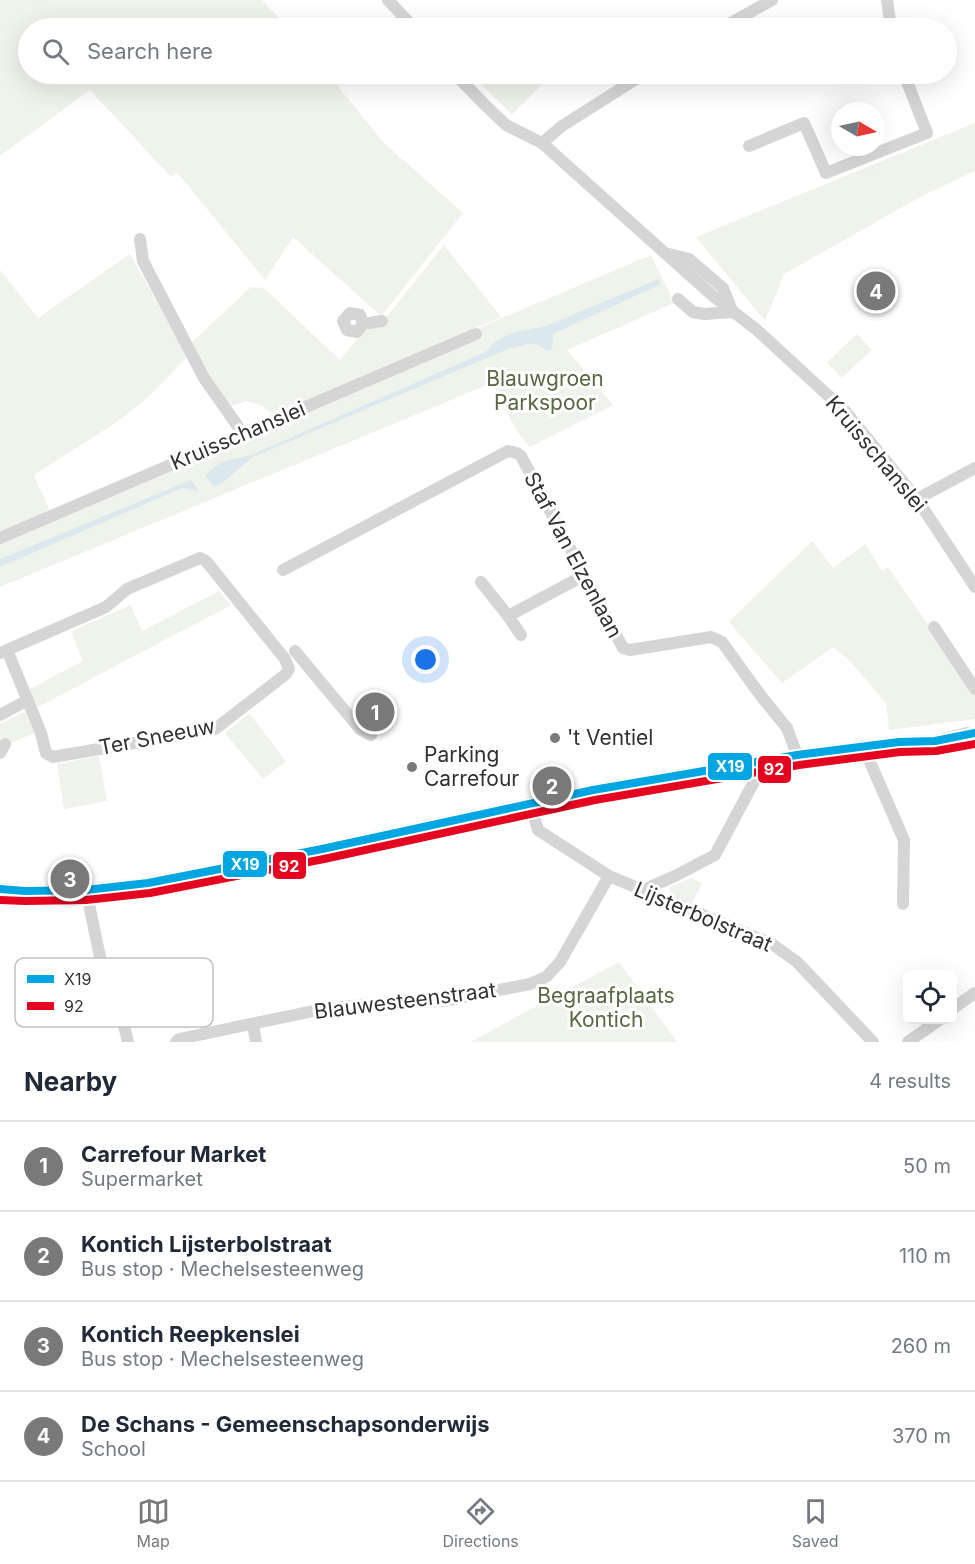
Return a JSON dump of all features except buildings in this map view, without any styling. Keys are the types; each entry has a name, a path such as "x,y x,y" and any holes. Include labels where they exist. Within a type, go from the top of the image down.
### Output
{"street":[{"path":"388,0 405,18"},
{"path":"740,18 771,0"},
{"path":"887,0 890,18"},
{"name":"Kruisschanslei","path":"464,84 506,125 543,143 733,312 757,330 845,411 917,500 975,587"},
{"path":"543,143 562,126 628,84"},
{"path":"749,146 804,123 826,173 927,133 908,84"},
{"path":"140,239 142,261 204,378 244,435"},
{"path":"678,299 693,312 705,314 733,312"},
{"path":"363,324 382,321"},
{"name":"Kruisschanslei","path":"0,538 476,334"},
{"name":"Staf Van Elzenlaan","path":"283,570 508,451 517,453 521,456 623,648 626,650 711,637 722,642 787,728 797,755"},
{"path":"917,500 975,468"},
{"name":"Ter Sneeuw","path":"200,558 207,561 285,659 289,669 215,729 50,756 45,751 41,733 28,700 3,652 106,607 127,589 200,558"},
{"path":"508,616 584,576"},
{"path":"482,582 521,635"},
{"path":"934,627 975,689"},
{"path":"295,651 360,729 371,735"},
{"path":"0,715 28,700"},
{"path":"0,889 86,890 148,883 322,849 593,790 797,755 900,741 935,741 971,733"},
{"path":"863,746 904,840 903,904"},
{"path":"641,891 715,855 765,761"},
{"name":"Lijsterbolstraat","path":"530,803 538,830 609,876 772,944 797,962 873,1042"},
{"name":"Blauwesteenstraat","path":"176,1042 179,1039 318,1010 443,1000 530,984 546,977 560,962 609,876"},
{"path":"86,890 100,958"},
{"path":"957,1006 975,993"},
{"path":"253,1024 256,1042"},
{"path":"908,1042 933,1024"},
{"path":"124,1027 128,1042"}],"green space":[{"path":"0,0 262,0 279,18 18,18 18,84 336,84 383,142 463,213 381,316 293,237 265,280 177,172 171,177 90,90 0,156"},
{"path":"481,84 542,84 512,115"},
{"path":"975,123 975,171 922,196 784,274 765,321 696,237"},
{"path":"444,245 501,317 275,416 262,406 247,401 231,406 208,375 191,343 251,287 264,288 340,360 360,335 385,319"},
{"path":"130,254 188,356 146,399 117,422 34,475 50,511 0,532 0,270 38,318"},
{"name":"Blauwgroen Parkspoor","path":"651,255 674,303 567,350 613,405 530,447 518,433 492,383 0,587 0,538 476,329"},
{"path":"857,334 872,350 841,378 827,362"},
{"path":"812,541 833,568 865,544 882,571 888,567 975,693 975,719 889,730 886,703 849,660 833,647 782,683 729,622"},
{"path":"219,591 231,605 36,708 28,690 83,661 71,631 131,605 142,631"},
{"path":"25,711 35,733 11,743 0,738 0,724"},
{"path":"249,713 286,761 263,779 225,733"},
{"path":"99,756 107,801 64,809 57,764"},
{"path":"691,878 702,883 692,904 669,895 670,887"},
{"name":"Begraafplaats Kontich","path":"619,962 677,1042 470,1042"}],"shaded area":[{"path":"658,279 661,284 553,334 552,349 546,351 533,344 508,349 253,457 214,487 205,475 221,462 251,455 487,351 493,343 511,333 546,326"},
{"path":"191,480 198,491 182,488 0,567 0,559"}],"transit line":[{"name":"X19","path":"0,889 86,890 148,883 322,849 593,790 797,755 899,742 935,741 975,733"},
{"name":"92","path":"0,900 86,900 150,893 324,859 595,800 799,765 900,752 936,751 975,744"}],"place":[{"name":"De Schans - Gemeenschapsonderwijs","path":"876,291"},
{"name":"Carrefour Market","path":"375,712"},
{"name":"'t Ventiel","path":"555,738"},
{"name":"Parking Carrefour","path":"412,767"},
{"name":"Kontich Lijsterbolstraat","path":"552,786"},
{"name":"Kontich Reepkenslei","path":"70,879"}]}
